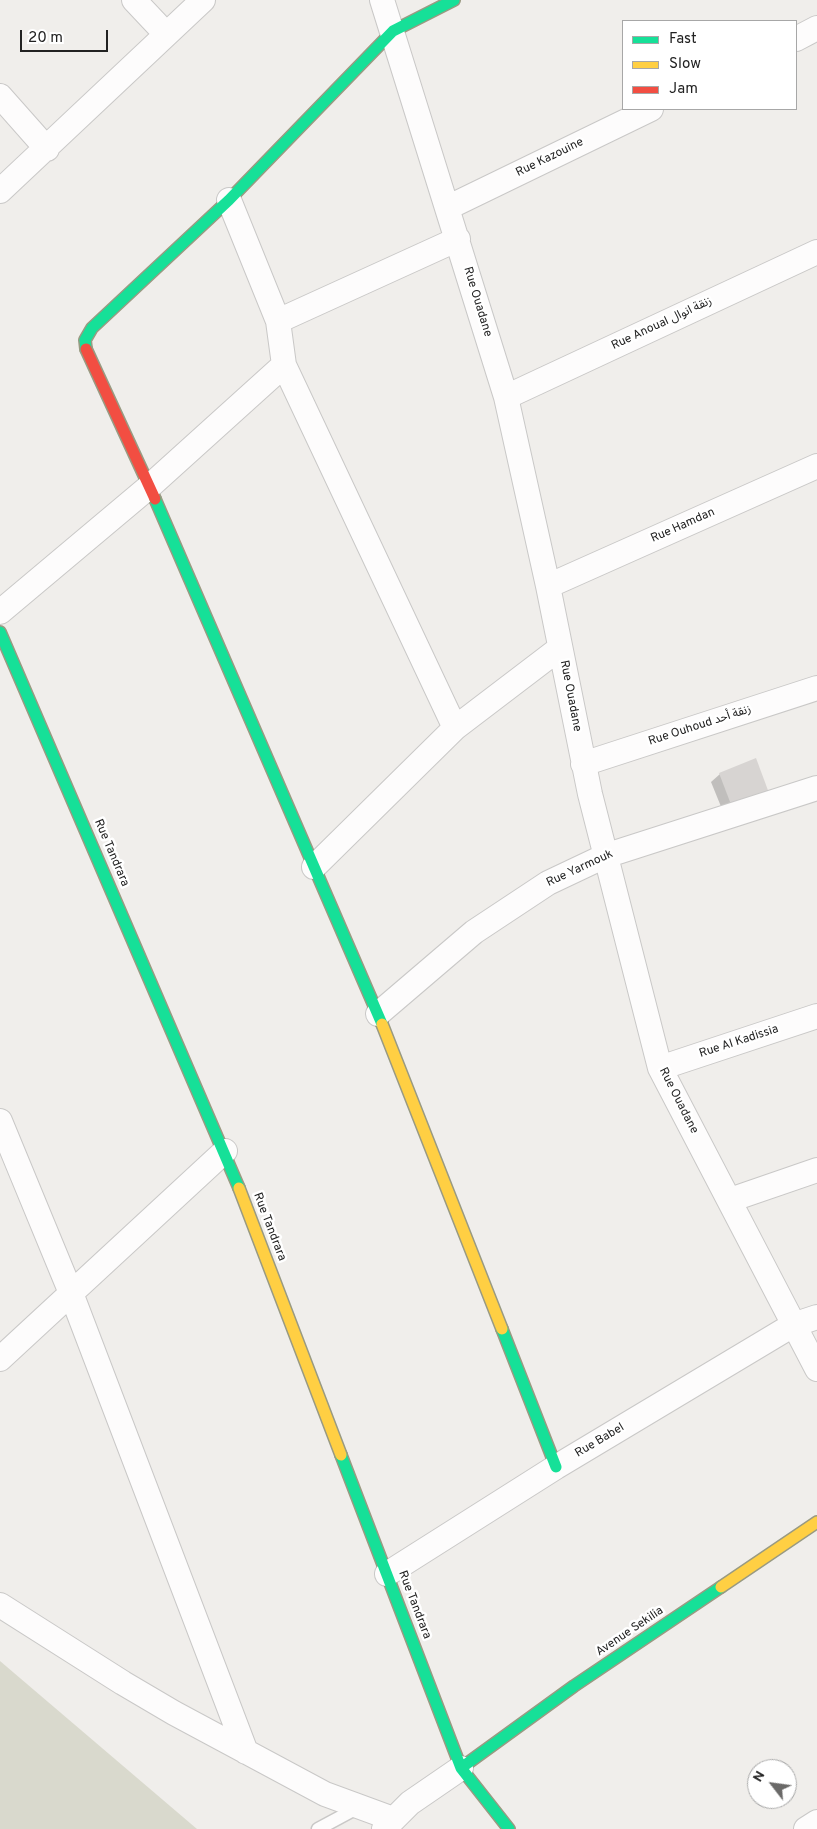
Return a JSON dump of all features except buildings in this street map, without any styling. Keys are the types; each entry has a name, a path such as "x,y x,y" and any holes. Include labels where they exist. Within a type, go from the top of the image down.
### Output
{"street":[{"path":"134,0 166,34"},
{"path":"0,191 47,149 203,0"},
{"name":"Rue Ouadane","path":"382,0 506,397 548,586 583,764 660,1068 817,1369"},
{"path":"454,0 393,31 229,200 92,328 85,340 86,353 150,486 378,1014 556,1467"},
{"path":"797,38 817,28"},
{"path":"0,96 47,149"},
{"name":"Rue Kazouine","path":"448,207 649,110"},
{"path":"229,200 278,321 284,365 455,728"},
{"path":"278,321 458,239"},
{"name":"Rue Anoual زنقة انوال","path":"506,397 817,252"},
{"path":"0,612 150,486 284,365"},
{"name":"Rue Hamdan","path":"548,586 817,466"},
{"name":"Rue Tandrara","path":"0,632 225,1151 461,1768 508,1829"},
{"path":"314,867 455,728 560,648"},
{"name":"Rue Ouhoud زنقة أحد","path":"583,764 817,688"},
{"name":"Rue Yarmouk","path":"378,1014 474,932 504,910 548,883 605,856 817,788"},
{"name":"Rue Al Kadissia","path":"660,1068 817,1016"},
{"path":"3,1137 70,1294 246,1752"},
{"path":"0,1358 225,1151"},
{"path":"730,1200 817,1170"},
{"name":"Rue Babel","path":"387,1574 556,1467 793,1324 817,1317"},
{"name":"Avenue Sekilia","path":"461,1768 574,1686 817,1522"},
{"path":"0,1605 123,1684 309,1786 359,1807 388,1824 410,1803 461,1768"},
{"path":"806,1829 817,1822"}],"lane":[{"path":"318,1829 359,1807"}],"shaded area":[{"path":"0,1661 197,1829 0,1829"}],"traffic: fast":[{"path":"86,349 85,340 92,328 229,200 393,31 454,0"},
{"path":"155,499 382,1024"},
{"path":"0,632 239,1188"},
{"path":"502,1329 556,1467"},
{"path":"341,1455 461,1768 509,1829"},
{"path":"461,1768 574,1686 721,1587"}],"traffic: slow":[{"path":"382,1024 502,1329"},
{"path":"239,1188 341,1455"},
{"path":"721,1587 817,1522"}],"traffic: jam":[{"path":"86,349 155,499"}]}
